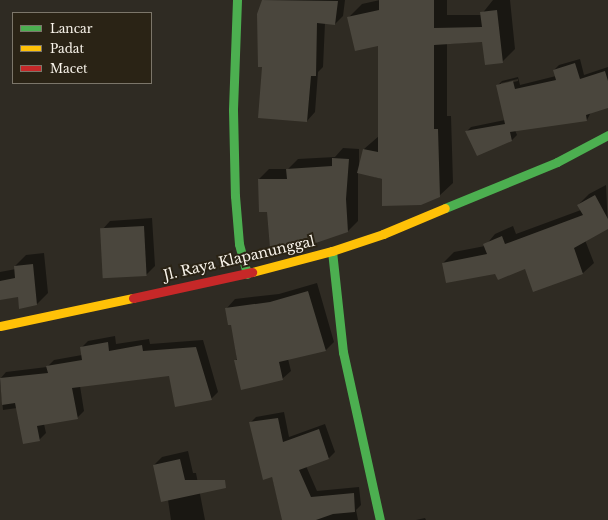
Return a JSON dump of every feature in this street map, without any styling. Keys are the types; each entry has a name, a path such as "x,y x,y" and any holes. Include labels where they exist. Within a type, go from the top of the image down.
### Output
{"street":[{"path":"237,0 237,49 233,110 235,196 239,244 247,274"},
{"name":"Jl. Raya Klapanunggal","path":"0,326 247,274 332,251 383,234 557,162 608,135"},
{"path":"332,251 343,352 380,520"}],"building":[{"path":"262,0 338,1 335,25 317,23 316,76 311,76 307,122 258,118 262,67 258,67 257,14"},
{"path":"379,0 434,0 434,28 482,27 480,12 497,10 503,63 485,65 482,42 434,45 434,129 438,129 440,197 421,205 382,206 382,179 357,173 363,149 378,152 378,46 355,51 347,17 379,10"},
{"path":"575,63 580,79 605,71 608,81 608,108 586,115 587,121 510,132 512,141 477,156 465,131 505,124 496,85 513,81 515,89 556,80 553,70"},
{"path":"332,158 349,159 346,199 348,232 307,246 270,248 267,212 259,212 258,179 287,179 286,169 332,166"},
{"path":"595,195 608,219 608,229 574,248 583,274 533,292 525,269 498,280 495,274 446,283 442,263 487,254 483,244 502,236 505,244 583,215 577,205"},
{"path":"144,226 147,276 103,278 100,228"},
{"path":"33,264 37,305 19,309 18,297 0,300 0,281 15,278 14,266"},
{"path":"308,291 326,351 279,362 283,380 241,390 234,360 237,360 231,325 228,325 225,308 270,302"},
{"path":"108,342 109,351 142,345 143,351 196,347 212,400 175,407 169,376 72,388 78,419 37,426 40,441 23,444 15,403 2,405 0,378 48,373 46,366 82,360 80,347"},
{"path":"278,418 283,442 319,429 329,459 299,470 311,497 354,493 355,512 333,514 316,520 282,520 272,477 263,480 249,422"},
{"path":"180,459 185,480 225,480 226,488 161,502 153,465"}],"traffic: fast":[{"path":"237,0 233,110 235,196 239,244 247,274"},
{"path":"445,208 557,162 608,135"},
{"path":"332,251 343,352 380,520"}],"traffic: slow":[{"path":"252,272 332,251 383,234 445,208"},
{"path":"0,326 133,298"}],"traffic: jam":[{"path":"133,298 252,272"}]}
